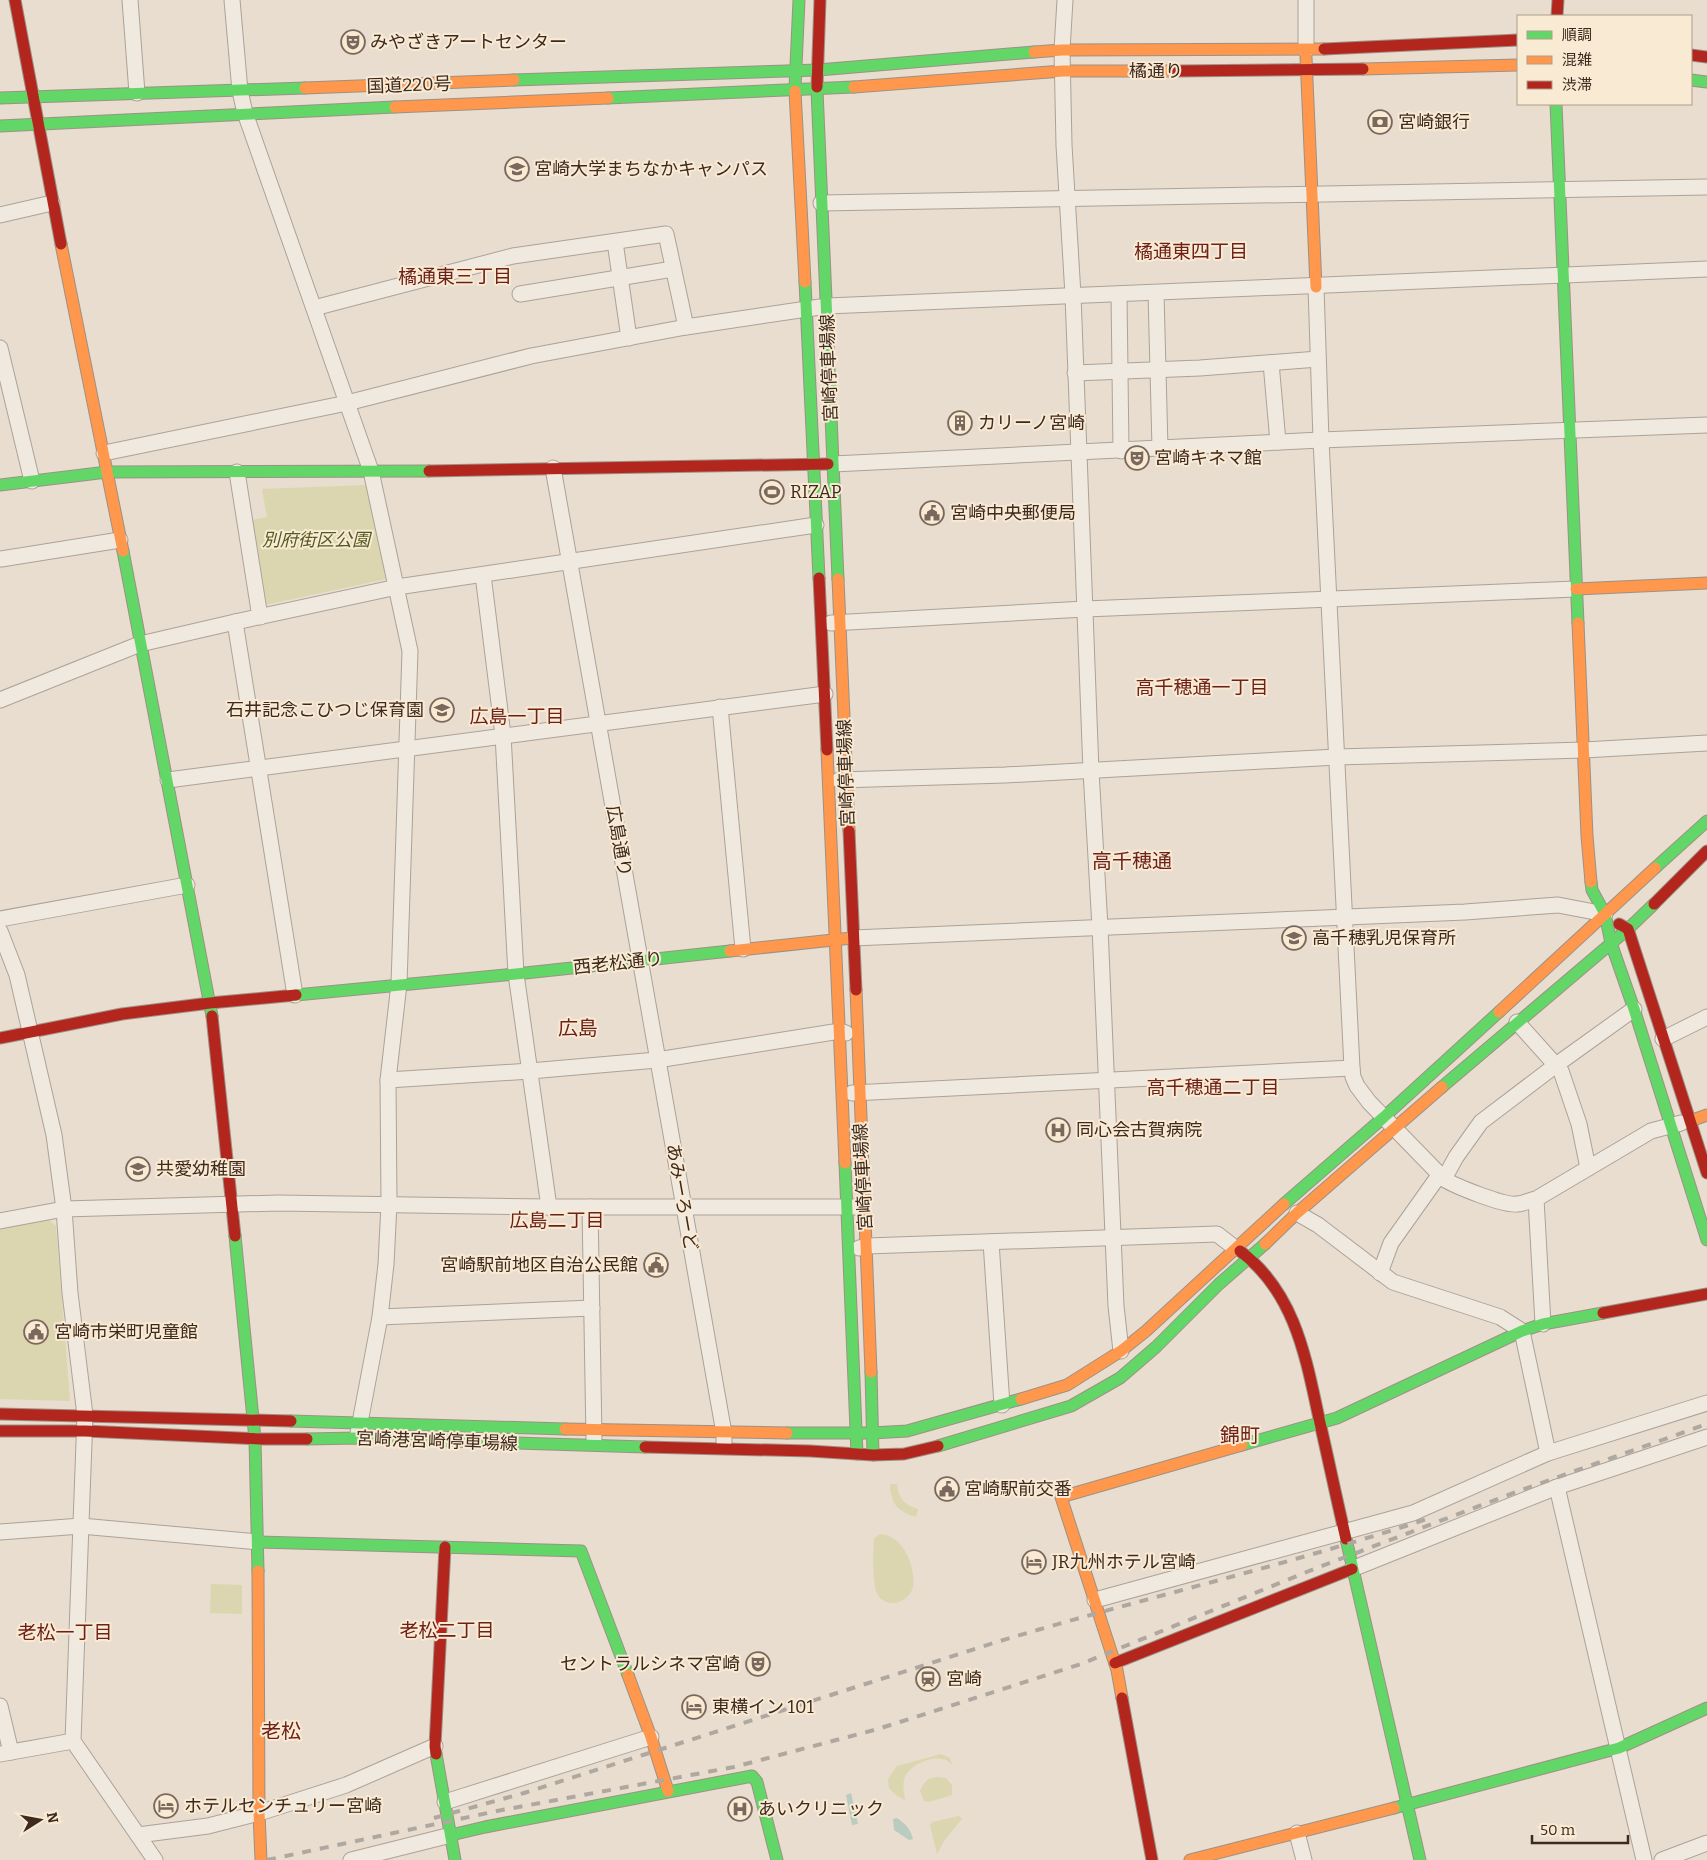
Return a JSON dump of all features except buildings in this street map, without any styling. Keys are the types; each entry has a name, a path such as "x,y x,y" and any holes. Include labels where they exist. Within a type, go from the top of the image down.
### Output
{"main road":[{"path":"14,0 52,203 104,453 168,780 215,1030 254,1420 258,1542 259,1813 261,1860"},
{"name":"宮崎停車場線","path":"799,0 795,91 829,781 857,1454"},
{"name":"宮崎停車場線","path":"820,0 817,90 821,203 867,1246 873,1455"},
{"path":"1556,15 1558,0"},
{"name":"橘通り","path":"818,70 1062,50 1306,50 1517,40"},
{"path":"1306,50 1316,287"},
{"path":"1692,55 1707,57"},
{"name":"橘通り","path":"795,91 1063,71 1306,70 1517,65"},
{"name":"国道220号","path":"0,98 818,70"},
{"path":"1692,80 1707,82"},
{"name":"国道220号","path":"0,126 245,113 795,91"},
{"path":"1556,105 1587,836 1592,890 1604,914 1611,943 1634,1009 1707,1240"},
{"path":"0,485 107,472 372,471 833,464"},
{"path":"1576,589 1707,583"},
{"name":"宮崎港宮崎停車場線","path":"0,1431 84,1431 255,1439 358,1431 594,1429 724,1433 855,1434 907,1431 1066,1386 1146,1331 1235,1248 1384,1117 1707,821"},
{"name":"宮崎港宮崎停車場線","path":"0,1414 254,1420 358,1431 594,1446 810,1451 873,1455 904,1454 937,1446 1071,1406 1120,1378 1156,1347 1219,1284 1251,1258 1297,1213 1517,1022 1628,930 1707,852"},
{"path":"1604,914 1628,930 1707,1173"},
{"name":"西老松通り","path":"0,1038 122,1014 210,1003 516,974 853,938"},
{"path":"1690,1121 1707,1115"},
{"path":"1235,1248 1251,1258 1281,1295 1295,1322 1304,1348 1352,1569 1420,1860"},
{"path":"1152,1860 1115,1663 1061,1497 1321,1424 1522,1331 1543,1324 1707,1294"},
{"path":"258,1542 581,1551 651,1737 668,1791"},
{"path":"445,1547 435,1746 455,1860"},
{"path":"1115,1663 1352,1569"},
{"path":"1190,1860 1407,1805 1618,1748 1707,1708"},
{"path":"451,1835 741,1776 752,1776 757,1782 776,1860"}],"street":[{"path":"130,0 138,93"},
{"path":"232,0 240,91 245,113 372,471 410,650 399,984 388,1080 389,1204 386,1264 380,1317 358,1431"},
{"path":"1065,0 1062,50 1064,145 1073,296 1091,771 1100,927 1116,1306 1120,1350"},
{"path":"1306,0 1306,50"},
{"path":"821,203 1707,187"},
{"path":"0,215 52,203"},
{"path":"314,308 513,256 666,234 686,327"},
{"path":"615,242 629,338"},
{"path":"520,294 673,269"},
{"path":"104,453 347,403 531,356 686,327 827,306 1707,270"},
{"path":"1316,287 1321,440 1352,1068 1357,1086 1369,1102 1394,1128 1452,1184 1504,1203 1516,1205 1536,1198 1650,1131 1690,1121"},
{"path":"1156,293 1160,448"},
{"path":"1119,294 1121,451"},
{"path":"0,348 32,481"},
{"path":"1075,373 1158,370 1318,359"},
{"path":"1271,363 1278,442"},
{"path":"833,464 1321,440 1707,424"},
{"name":"広島通り","path":"553,468 640,960"},
{"path":"237,472 260,617"},
{"path":"0,700 140,644 397,587 816,524"},
{"path":"1,559 120,540"},
{"path":"483,575 503,735 516,974 549,1207"},
{"path":"821,624 1085,609 1576,589"},
{"path":"235,622 294,995"},
{"path":"168,780 598,722 825,694"},
{"path":"720,707 743,949"},
{"path":"829,781 1091,771 1337,757 1584,750 1707,743"},
{"path":"0,920 187,885"},
{"path":"853,938 1465,912 1558,905 1604,914"},
{"path":"0,931 17,975 32,1032 54,1135 64,1209 70,1293 85,1415 73,1741 155,1860"},
{"name":"あみーろーど","path":"640,960 724,1433 724,1450"},
{"path":"1380,1273 1390,1243 1481,1122 1634,1009"},
{"path":"1663,1039 1707,1017"},
{"path":"1517,1022 1556,1065 1566,1084 1579,1124 1588,1168"},
{"path":"388,1080 530,1071 657,1060 840,1031 857,1037"},
{"path":"842,1093 1352,1068"},
{"path":"1536,1198 1543,1324"},
{"path":"0,1221 64,1209 278,1203 549,1207 865,1208"},
{"path":"590,1207 594,1446"},
{"path":"1297,1213 1402,1287 1500,1316 1522,1331 1548,1453"},
{"path":"848,1251 867,1246 1217,1234 1235,1248"},
{"path":"991,1242 1002,1405"},
{"path":"380,1317 592,1308"},
{"path":"1094,1600 1413,1513 1548,1453 1707,1404"},
{"path":"1352,1569 1556,1487 1707,1437"},
{"path":"1556,1487 1644,1860"},
{"path":"0,1532 81,1526 258,1542"},
{"path":"0,1706 6,1753 73,1741"},
{"path":"445,1802 651,1737"},
{"path":"138,1836 208,1826 259,1813 346,1785 435,1746"},
{"path":"1297,1833 1304,1860"},
{"path":"351,1860 451,1835"},
{"path":"1662,1860 1707,1843"}],"green space":[{"name":"別府街区公園","path":"366,485 391,578 265,605 252,520 267,517 262,489"},
{"path":"43,1215 56,1226 70,1401 0,1399 0,1224"},
{"path":"890,1484 897,1484 900,1497 909,1505 918,1509 916,1517 899,1509 893,1501"},
{"path":"880,1534 892,1537 901,1546 906,1553 912,1570 913,1587 911,1592 907,1597 898,1602 892,1603 882,1600 876,1590 873,1568 874,1538"},
{"path":"211,1584 242,1585 242,1614 210,1613"},
{"path":"941,1754 950,1758 952,1765 945,1760 937,1758 926,1760 916,1765 904,1780 905,1800 897,1796 889,1788 888,1779 897,1766"},
{"path":"946,1778 952,1785 952,1795 929,1802 924,1801 920,1791 921,1788 928,1779"},
{"path":"959,1816 962,1819 944,1841 937,1854 930,1826 932,1822"}],"shaded area":[{"path":"851,1793 858,1824 852,1825 846,1795"},
{"path":"897,1818 907,1827 913,1839 909,1840 894,1830 893,1819"}],"railway":[{"path":"267,1860 497,1811 734,1767 878,1729 1081,1664 1314,1569 1516,1492 1707,1424"},
{"path":"434,1818 524,1793 1000,1641 1323,1551 1430,1518"}],"traffic: fast":[{"path":"795,88 799,0"},
{"path":"514,80 818,70 1034,52"},
{"path":"1692,80 1707,82"},
{"path":"608,98 854,87"},
{"path":"0,98 305,88"},
{"path":"817,90 838,579"},
{"path":"1556,105 1578,623"},
{"path":"0,126 395,107"},
{"path":"805,282 819,578"},
{"path":"0,485 107,472 429,471"},
{"path":"123,551 212,1016"},
{"path":"1655,868 1707,821"},
{"path":"1591,882 1592,890 1605,914 1611,943 1634,1009 1707,1240"},
{"path":"1442,1087 1628,929 1654,904"},
{"path":"296,995 730,951"},
{"path":"1284,1204 1384,1117 1499,1012"},
{"path":"845,1163 857,1454"},
{"path":"235,1236 255,1439 258,1571"},
{"path":"938,1446 1071,1406 1120,1378 1156,1347 1219,1284 1265,1244"},
{"path":"1242,1445 1337,1418 1522,1331 1543,1324 1603,1313"},
{"path":"871,1372 873,1455"},
{"path":"787,1433 907,1431 1021,1399"},
{"path":"291,1421 565,1429"},
{"path":"307,1439 357,1438 645,1447"},
{"path":"1346,1539 1420,1860"},
{"path":"258,1542 581,1551 628,1675"},
{"path":"1394,1808 1619,1748 1707,1708"},
{"path":"436,1754 455,1860"},
{"path":"451,1835 752,1776 757,1782 777,1860"}],"traffic: slow":[{"path":"1034,52 1062,50 1324,49"},
{"path":"1306,57 1316,287"},
{"path":"1363,69 1517,65"},
{"path":"854,87 1063,71 1176,71"},
{"path":"305,88 514,80"},
{"path":"795,91 805,282"},
{"path":"395,107 608,98"},
{"path":"61,244 123,551"},
{"path":"838,579 849,831"},
{"path":"1576,589 1707,583"},
{"path":"1578,623 1587,836 1591,882"},
{"path":"827,750 845,1163"},
{"path":"1499,1012 1655,868"},
{"path":"730,951 852,938"},
{"path":"856,990 871,1372"},
{"path":"1265,1244 1297,1213 1442,1087"},
{"path":"1690,1121 1707,1115"},
{"path":"1021,1399 1067,1385 1121,1351 1146,1331 1284,1204"},
{"path":"565,1429 787,1433"},
{"path":"1122,1698 1117,1670 1061,1497 1242,1445"},
{"path":"258,1571 259,1813 261,1860"},
{"path":"628,1675 651,1737 668,1791"},
{"path":"1190,1860 1394,1808"}],"traffic: jam":[{"path":"15,0 61,244"},
{"path":"817,87 820,0"},
{"path":"1557,15 1558,0"},
{"path":"1324,49 1517,40"},
{"path":"1692,55 1707,57"},
{"path":"1176,71 1363,69"},
{"path":"429,471 828,464"},
{"path":"819,578 827,750"},
{"path":"849,831 856,990"},
{"path":"1654,904 1707,851"},
{"path":"1619,924 1628,929 1707,1173"},
{"path":"0,1038 122,1014 296,995"},
{"path":"212,1016 235,1236"},
{"path":"1240,1251 1259,1268 1274,1287 1296,1329 1309,1375 1346,1539"},
{"path":"1603,1313 1707,1294"},
{"path":"0,1414 291,1421"},
{"path":"0,1431 85,1431 261,1439 307,1439"},
{"path":"645,1447 810,1451 873,1455 904,1454 938,1446"},
{"path":"436,1754 445,1547"},
{"path":"1115,1663 1352,1569"},
{"path":"1122,1698 1152,1860"}],"place":[{"name":"みやざきアートセンター","path":"353,42"},
{"name":"宮崎銀行","path":"1380,122"},
{"name":"宮崎大学まちなかキャンパス","path":"517,169"},
{"name":"カリーノ宮崎","path":"960,423"},
{"name":"宮崎キネマ館","path":"1137,458"},
{"name":"RIZAP","path":"772,492"},
{"name":"宮崎中央郵便局","path":"932,513"},
{"name":"石井記念こひつじ保育園","path":"442,710"},
{"name":"高千穂乳児保育所","path":"1294,938"},
{"name":"同心会古賀病院","path":"1058,1130"},
{"name":"共愛幼稚園","path":"138,1169"},
{"name":"宮崎駅前地区自治公民館","path":"656,1265"},
{"name":"宮崎市栄町児童館","path":"36,1332"},
{"name":"宮崎駅前交番","path":"947,1489"},
{"name":"JR九州ホテル宮崎","path":"1034,1562"},
{"name":"セントラルシネマ宮崎","path":"758,1664"},
{"name":"宮崎","path":"928,1679"},
{"name":"東横イン 101","path":"694,1707"},
{"name":"ホテルセンチュリー宮崎","path":"166,1806"},
{"name":"あいクリニック","path":"740,1809"}],"district":[{"name":"橘通東四丁目","path":"1191,251"},
{"name":"橘通東三丁目","path":"455,276"},
{"name":"高千穂通一丁目","path":"1202,687"},
{"name":"広島一丁目","path":"517,716"},
{"name":"高千穂通","path":"1132,861"},
{"name":"広島","path":"578,1028"},
{"name":"高千穂通二丁目","path":"1213,1087"},
{"name":"広島二丁目","path":"557,1220"},
{"name":"錦町","path":"1240,1435"},
{"name":"老松二丁目","path":"447,1630"},
{"name":"老松一丁目","path":"65,1632"},
{"name":"老松","path":"281,1731"}]}
